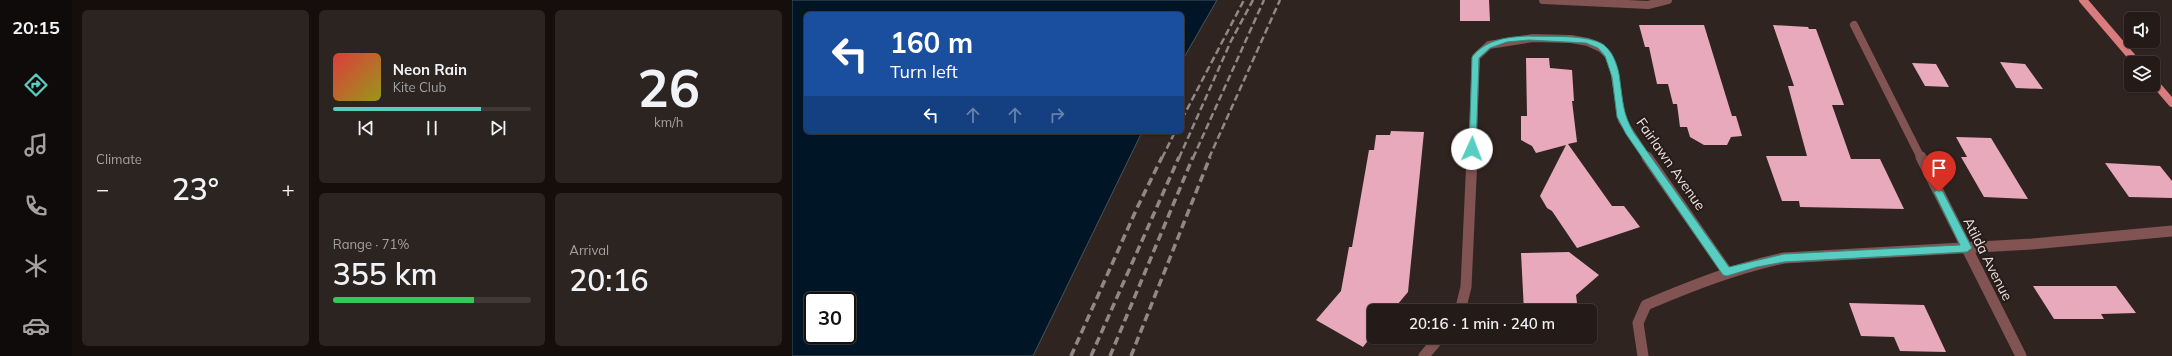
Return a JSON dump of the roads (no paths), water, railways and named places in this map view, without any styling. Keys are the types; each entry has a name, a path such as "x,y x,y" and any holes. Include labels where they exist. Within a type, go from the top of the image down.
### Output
{"main road":[{"path":"2083,0 2131,56"},
{"path":"2160,89 2172,103"}],"street":[{"path":"1543,0 1648,5 1668,0"},
{"name":"Atilda Avenue","path":"1854,25 2021,356"},
{"name":"Fairlawn Avenue","path":"1463,304 1466,287 1476,57 1487,46 1506,40 1529,38 1587,41 1601,46 1608,55 1616,77 1621,117 1631,134 1727,272"},
{"path":"1643,356 1638,323 1646,305 1727,272 1757,263 1784,258 1967,248 2172,231"},
{"path":"1424,356 1434,344"}],"water":[{"path":"792,0 1217,0 1184,58 1184,12 804,12 804,134 1141,134 1033,356 792,356"}],"railway":[{"path":"1184,115 1244,0"},
{"path":"1179,158 1231,41 1253,0"},
{"path":"1193,158 1264,0"},
{"path":"1209,158 1280,0"},
{"path":"1162,158 1174,134"},
{"path":"1071,356 1137,208 1162,157"},
{"path":"1091,356 1179,157"},
{"path":"1110,356 1193,157"},
{"path":"1131,356 1210,157"}]}
